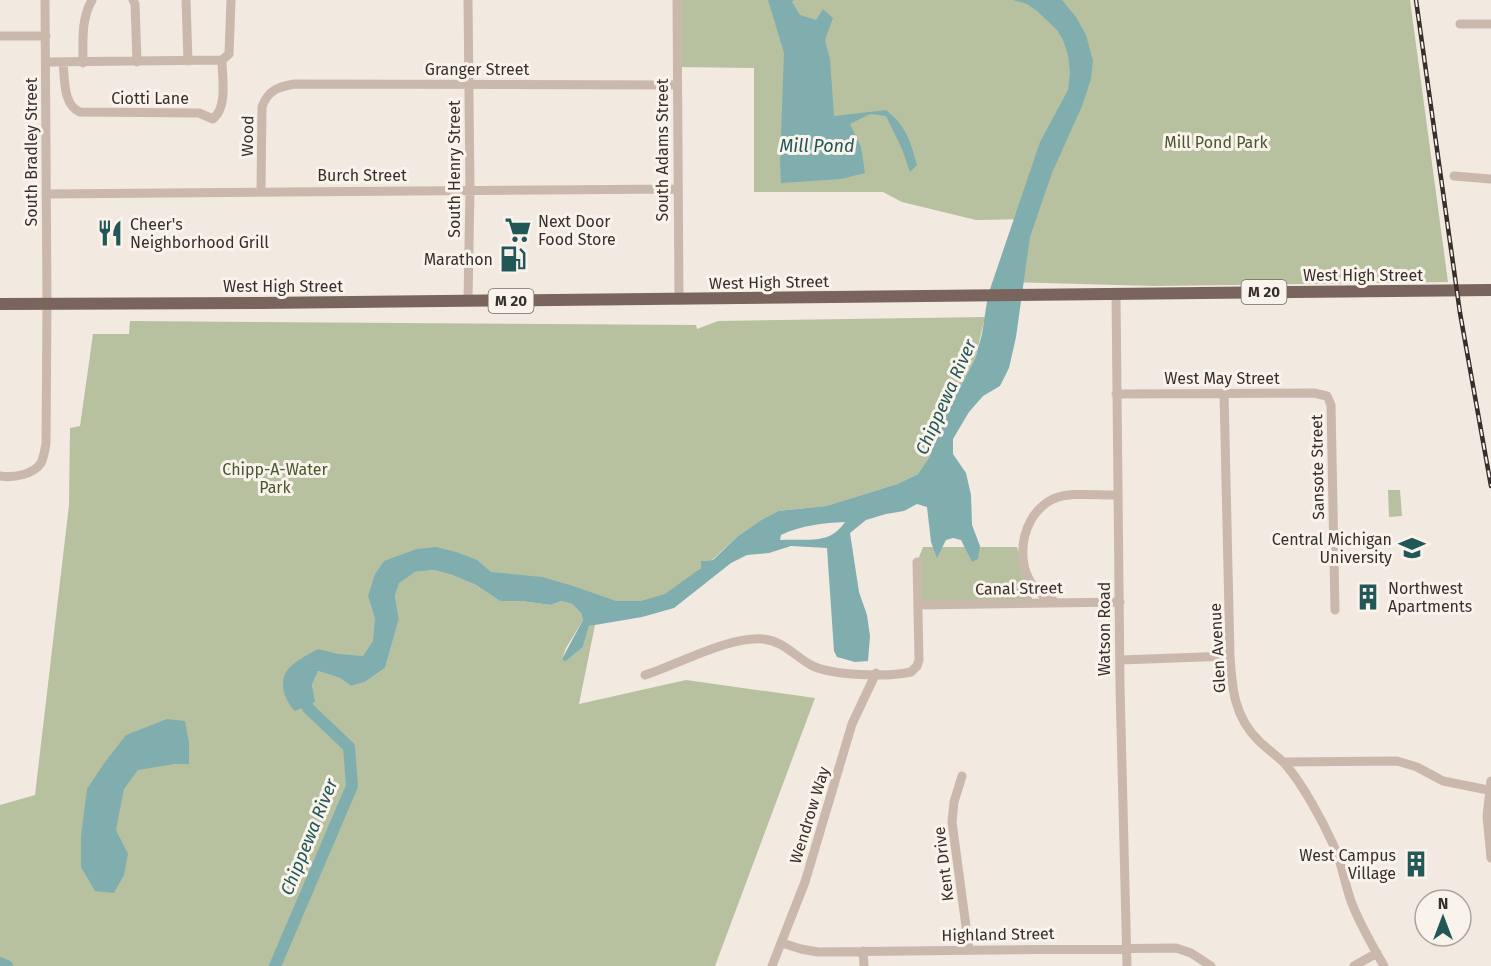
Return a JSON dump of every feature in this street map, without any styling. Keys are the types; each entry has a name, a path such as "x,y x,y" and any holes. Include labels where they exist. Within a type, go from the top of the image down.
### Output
{"main road":[{"name":"West High Street","path":"47,303 679,300 1491,290"},
{"name":"M 20","path":"0,304 47,303"}],"street":[{"name":"South Bradley Street","path":"0,476 10,477 31,472 41,463 46,443 45,0"},
{"path":"83,63 83,28 87,9 92,0"},
{"path":"133,0 137,62"},
{"path":"186,0 188,61"},
{"path":"45,62 222,60 229,54 231,0"},
{"name":"South Henry Street","path":"468,0 470,190 468,301"},
{"name":"South Adams Street","path":"677,0 679,300"},
{"path":"1460,24 1491,24"},
{"path":"0,36 45,36"},
{"name":"Ciotti Lane","path":"63,63 68,102 73,109 80,112 199,113 213,118 219,114 222,105 222,60"},
{"name":"Granger Street","path":"277,87 294,84 677,85"},
{"name":"Wood","path":"261,191 262,106 266,97 277,87"},
{"path":"1454,176 1491,178"},
{"name":"Burch Street","path":"46,194 677,189"},
{"name":"Watson Road","path":"1116,293 1120,660 1127,966"},
{"name":"Glen Avenue","path":"1224,393 1230,656 1233,691 1240,717 1255,737 1283,762 1297,780 1334,844 1354,908 1384,966"},
{"name":"West May Street","path":"1116,394 1314,393 1327,396"},
{"name":"Sansote Street","path":"1327,396 1330,405 1335,610"},
{"path":"1060,602 1042,595 1031,580 1022,554 1026,527 1037,511 1057,498 1068,495 1118,495"},
{"path":"645,675 725,645 756,639 779,643 810,664 825,671 842,674 908,672 917,666 919,656 917,562"},
{"name":"Canal Street","path":"918,605 1120,602"},
{"path":"1120,660 1230,656"},
{"name":"Wendrow Way","path":"772,966 808,870 850,731 876,673"},
{"path":"1283,762 1397,761 1417,767 1443,781 1490,786 1487,825 1491,858"},
{"name":"Kent Drive","path":"963,776 954,802 952,822 969,949"},
{"name":"Highland Street","path":"782,943 813,952 1127,947 1181,949 1198,956 1212,966"},
{"path":"863,951 864,966"},
{"path":"1359,965 1377,953"}],"green space":[{"name":"Mill Pond Park","path":"677,0 1410,0 1448,282 1154,286 1010,282 1030,219 976,220 902,202 883,192 754,192 754,68 677,67"},
{"name":"Chipp-A-Water Park","path":"985,317 975,359 931,441 930,456 918,474 897,484 826,506 778,511 738,536 712,560 701,561 701,568 697,571 697,589 648,613 610,613 586,596 539,585 491,579 467,567 445,560 426,558 407,564 392,582 389,611 392,632 383,652 366,665 343,664 306,669 301,685 308,705 314,702 312,685 318,671 340,678 351,686 365,682 385,668 399,619 395,596 399,582 415,572 434,570 476,585 500,601 551,605 561,601 572,604 581,613 583,620 566,648 562,659 565,662 583,647 589,626 595,625 579,704 686,680 815,698 715,966 0,966 0,805 35,795 69,505 70,428 80,426 93,334 129,334 130,321 696,325 697,329 718,321"},
{"path":"1388,490 1400,490 1402,516 1389,517"},
{"path":"923,547 1017,547 1033,602 918,605 917,562"}],"water":[{"name":"Mill Pond","path":"768,0 794,0 792,2 800,15 816,20 823,9 833,18 825,40 830,59 834,116 886,110 903,128 909,141 917,165 910,172 886,116 870,114 850,124 861,147 865,173 841,179 781,183 784,53"},
{"path":"1013,0 1062,0 1076,17 1086,35 1093,61 1091,79 1082,106 1052,173 1030,237 1016,337 1009,368 1000,386 983,396 969,412 953,439 953,454 966,473 971,495 972,525 980,546 978,559 972,562 961,540 953,538 946,540 937,558 931,542 927,507 917,504 904,511 866,520 850,533 859,592 867,615 870,636 868,661 855,662 837,657 834,651 827,548 791,546 769,553 747,555 731,563 674,608 642,617 589,626 583,647 565,662 562,659 583,620 581,613 572,604 561,601 551,605 500,601 476,585 452,575 434,570 415,572 399,583 395,596 399,619 385,668 365,682 351,686 340,678 318,671 312,685 315,702 295,711 283,690 286,672 293,664 318,649 338,654 363,656 373,641 375,618 368,596 375,574 384,561 417,549 436,547 477,560 491,572 542,577 616,601 641,601 665,594 701,568 701,561 713,560 738,536 778,511 826,506 897,484 918,474 930,456 931,442 975,359 982,334 988,295 1040,142 1068,90 1070,72 1063,40 1057,30 1027,4","holes":["845,522 839,530 824,538 780,540 781,535 797,529"]},
{"path":"167,719 185,721 189,743 189,764 138,770 124,789 116,830 128,854 124,875 114,893 95,891 81,867 81,836 87,789 126,735"}],"waterway":[{"name":"Chippewa River","path":"275,966 352,786 349,747 308,708 303,692"},
{"name":"Chippewa River","path":"0,963 7,966"}],"railway":[{"path":"1416,0 1460,313 1491,486"}],"place":[{"name":"Next Door Food Store","path":"518,230"},
{"name":"Cheer's Neighborhood Grill","path":"110,233"},
{"name":"Marathon","path":"513,259"},
{"name":"Central Michigan University","path":"1412,548"},
{"name":"Northwest Apartments","path":"1368,597"},
{"name":"West Campus Village","path":"1416,864"}]}
